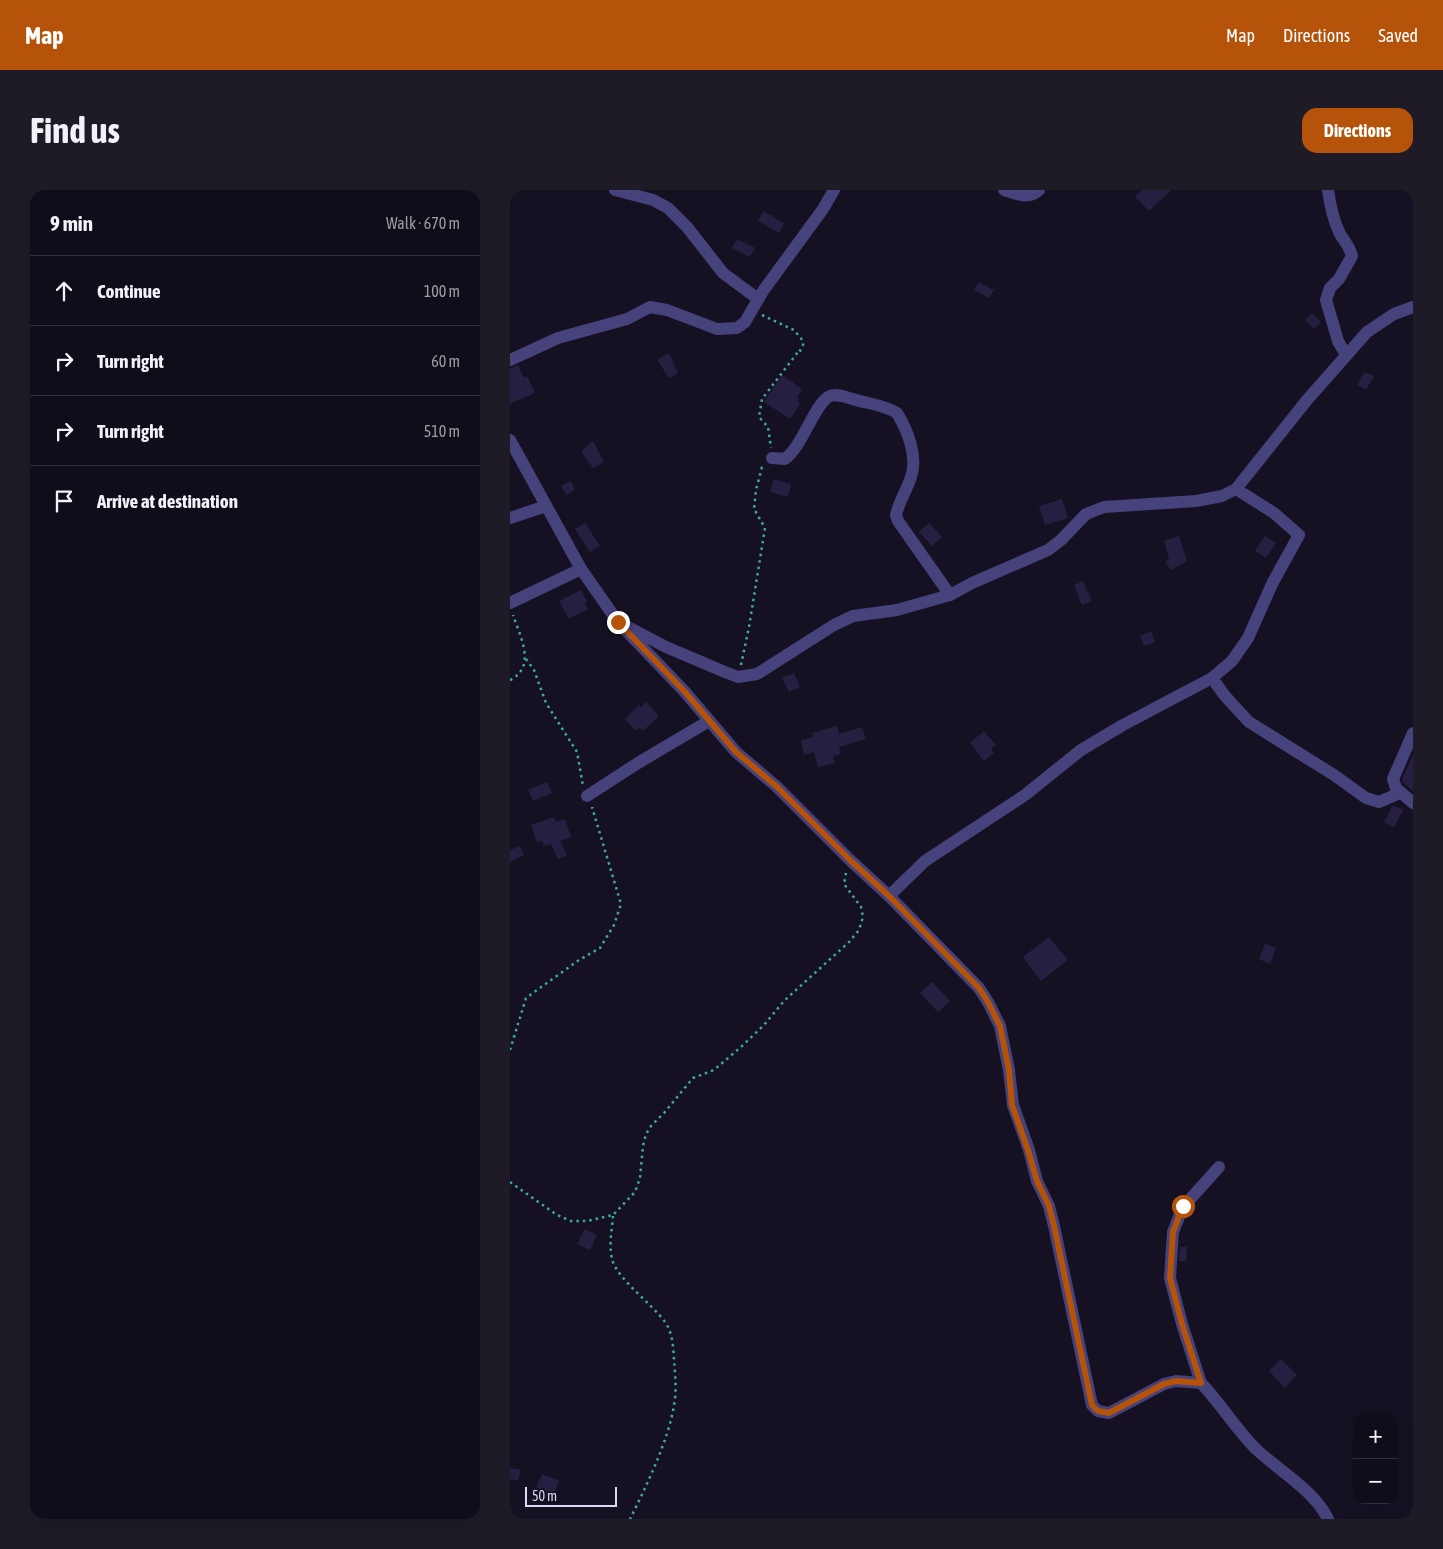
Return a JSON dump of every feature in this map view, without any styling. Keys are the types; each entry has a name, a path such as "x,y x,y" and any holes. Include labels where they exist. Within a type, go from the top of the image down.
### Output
{"street":[{"path":"615,190 652,200 668,208 696,237 723,273 755,305"},
{"path":"510,360 558,338 627,319 650,307 667,310 707,326 727,329 737,328 745,322 823,209 834,190"},
{"path":"1004,190 1025,196 1034,195 1039,190"},
{"path":"1328,190 1330,207 1340,234 1350,248 1352,256 1339,280 1330,288 1326,300 1338,341 1346,355"},
{"path":"618,622 693,659 738,677 757,674 834,624 853,616 897,610 950,594 1048,550 1061,540 1086,514 1104,507 1196,501 1222,496 1236,489 1306,400 1367,332 1394,314 1413,307"},
{"path":"772,458 785,459 790,456 822,402 830,396 842,396 877,405 897,413 909,439 914,464 912,476 896,514 898,521 950,594"},
{"path":"510,440 581,569 618,622 685,692 736,752 776,786 889,896 979,988 988,1002 1000,1026 1009,1070 1012,1105 1037,1181 1049,1206 1092,1405 1098,1411 1109,1413 1134,1398 1164,1384 1176,1381 1201,1383"},
{"path":"889,896 925,861 1025,795 1081,750 1123,725 1212,678 1232,661 1248,638 1273,582 1299,535 1274,513 1236,489"},
{"path":"510,518 546,506"},
{"path":"511,609 581,569"},
{"path":"1212,678 1225,696 1249,722 1334,775 1366,798 1379,802 1400,793"},
{"path":"587,796 709,721"},
{"path":"1413,733 1393,778 1396,788 1413,803"},
{"path":"1219,1167 1183,1206 1173,1232 1170,1278 1182,1324 1201,1383 1213,1395 1236,1427 1256,1448 1306,1491 1318,1503 1328,1519"}],"path":[{"path":"738,677 749,627 765,528 754,509 756,490 762,468 772,458 770,433 768,427 759,416 760,406 762,400 799,353 803,345 803,341 794,330 755,305"},
{"path":"510,1050 526,998 579,960 600,948 614,926 621,904 595,814 583,787 577,752 546,703 534,670 526,659 511,609"},
{"path":"510,680 522,670 526,659"},
{"path":"510,1182 557,1216 571,1221 587,1221 613,1215 635,1192 640,1178 643,1146 646,1134 651,1126 670,1107 693,1078 714,1070 742,1046 764,1025 784,1001 849,942 858,930 863,917 861,907 844,884 850,860"},
{"path":"613,1215 610,1248 613,1262 625,1279 666,1323 672,1337 676,1384 670,1425 630,1519"}],"building":[{"path":"1142,190 1171,190 1149,211 1135,197"},
{"path":"763,211 784,223 779,233 758,221"},
{"path":"737,239 755,248 750,257 732,248"},
{"path":"979,282 994,290 989,298 974,290"},
{"path":"1312,313 1321,322 1314,329 1305,320"},
{"path":"669,353 678,373 669,378 657,360"},
{"path":"518,365 524,378 527,376 535,393 510,404 510,369"},
{"path":"1365,372 1374,376 1366,390 1357,385"},
{"path":"782,375 802,389 797,397 799,399 797,402 800,404 790,419 764,402"},
{"path":"593,441 604,462 593,468 581,451"},
{"path":"774,479 791,484 788,497 770,492"},
{"path":"571,481 575,490 566,495 561,486"},
{"path":"1062,499 1068,518 1045,525 1039,506"},
{"path":"585,523 600,546 590,552 575,529"},
{"path":"929,523 942,537 932,546 919,532"},
{"path":"1179,536 1187,561 1171,570 1165,562 1169,559 1164,541"},
{"path":"1265,536 1276,543 1266,558 1255,551"},
{"path":"1083,581 1092,601 1082,605 1074,585"},
{"path":"581,590 587,601 585,603 588,609 569,619 559,601"},
{"path":"1151,631 1155,642 1144,646 1140,636"},
{"path":"794,673 800,687 789,692 782,678"},
{"path":"646,702 659,716 643,731 640,728 636,731 625,719 639,705 641,707"},
{"path":"837,726 839,734 862,727 866,739 839,747 841,754 833,756 835,763 818,767 814,752 804,755 801,740 813,737 812,733"},
{"path":"984,731 996,745 991,749 994,753 984,761 970,743"},
{"path":"1413,755 1413,791 1403,783 1402,779"},
{"path":"547,782 552,793 533,801 528,790"},
{"path":"1393,805 1403,810 1394,827 1384,822"},
{"path":"554,817 556,822 565,819 571,837 560,841 567,855 558,859 551,844 544,846 542,841 537,843 531,825"},
{"path":"520,846 524,855 510,862 510,850"},
{"path":"1049,937 1068,960 1041,981 1023,957"},
{"path":"1265,944 1276,948 1270,964 1259,959"},
{"path":"932,982 950,1001 938,1012 920,993"},
{"path":"585,1229 597,1235 590,1250 577,1244"},
{"path":"1180,1247 1187,1247 1186,1261 1179,1261"},
{"path":"1281,1359 1297,1375 1285,1388 1269,1371"},
{"path":"510,1468 521,1470 518,1481 510,1479"},
{"path":"542,1474 559,1481 553,1495 536,1488"}],"route":[{"path":"618,622 685,692 736,752 776,786 889,896 979,988 988,1002 1000,1026 1009,1070 1012,1105 1037,1181 1049,1206 1092,1405 1098,1411 1109,1413 1164,1384 1176,1381 1201,1383 1182,1324 1170,1278 1173,1232 1183,1206"}]}
